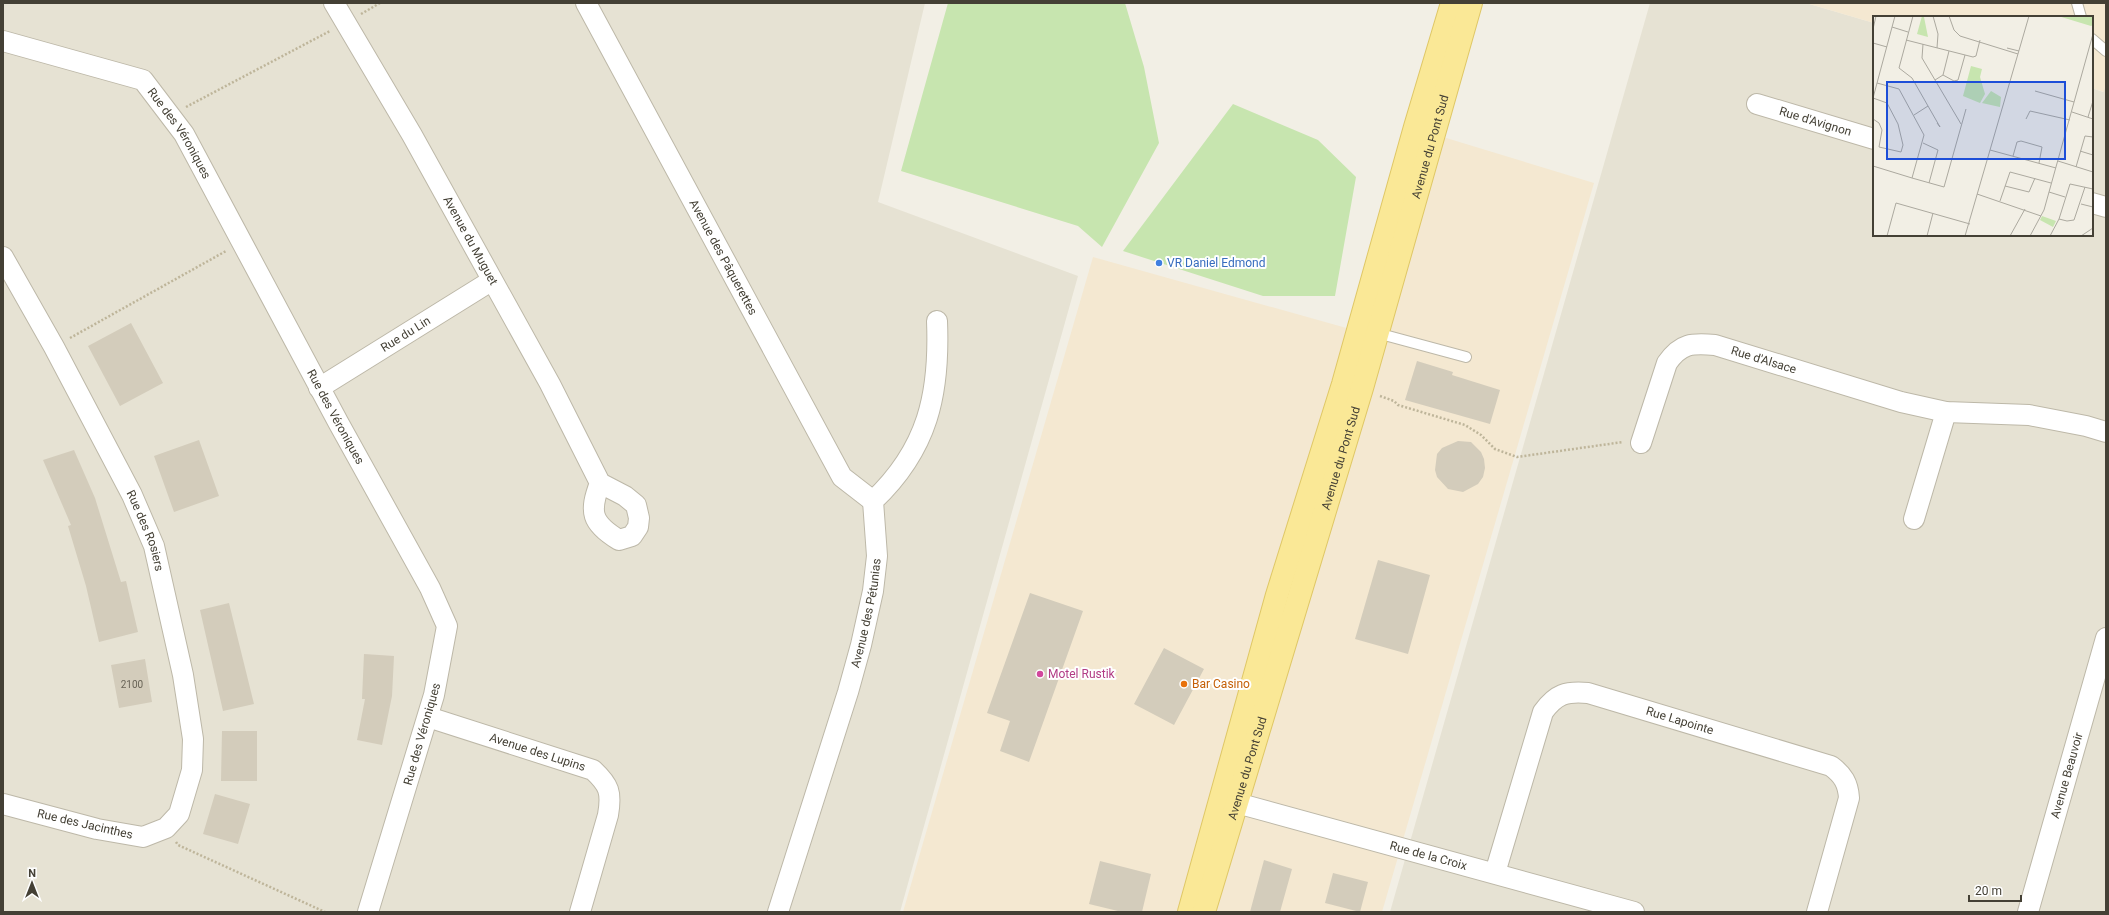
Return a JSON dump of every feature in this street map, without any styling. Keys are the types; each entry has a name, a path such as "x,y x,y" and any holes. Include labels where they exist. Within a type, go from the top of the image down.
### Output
{"main road":[{"name":"Avenue du Pont Sud","path":"1204,912 1278,596 1343,384 1415,127 1452,3"},
{"name":"Avenue du Pont Sud","path":"1188,912 1229,801 1362,388 1471,3"}],"street":[{"name":"Avenue du Muguet","path":"334,3 412,135 491,281 550,384 600,483"},
{"name":"Avenue des Pâquerettes","path":"586,3 842,477 873,501"},
{"name":"Rue des Véroniques","path":"3,41 143,80 184,134 319,388 430,588 447,626 434,695 428,717 368,912"},
{"name":"Rue d'Avignon","path":"1757,104 1873,139"},
{"path":"2093,203 2106,207"},
{"name":"Rue des Rosiers","path":"3,257 54,347 132,495 154,546 182,675 193,739 192,770 190,778 179,814 166,828"},
{"name":"Rue du Lin","path":"319,388 491,281"},
{"path":"873,501 890,485 911,457 927,419 936,382 938,348 936,321"},
{"name":"Rue d'Alsace","path":"1642,440 1667,363 1674,353 1682,347 1696,344 1715,345 1901,402 1946,412 2029,415 2086,426 2106,432"},
{"path":"1914,519 1946,412"},
{"name":"Avenue des Pétunias","path":"778,912 861,645 873,591 877,556 873,501"},
{"name":"Avenue Beauvoir","path":"2028,912 2106,638"},
{"name":"Rue Lapointe","path":"1495,873 1543,712 1550,702 1559,696 1569,693 1588,693 1831,766 1840,772 1848,788 1849,798 1817,912"},
{"name":"Avenue des Lupins","path":"428,717 593,770 606,782 611,799 580,912"},
{"name":"Rue de la Croix","path":"1229,801 1634,912"},
{"name":"Rue des Jacinthes","path":"3,804 97,829 143,836 166,828"}],"lane":[{"path":"2077,3 2081,16"},
{"path":"2093,40 2106,51"},
{"path":"1377,333 1466,357"}],"path":[{"path":"170,116 380,3"},
{"path":"54,347 242,242"},
{"path":"1376,396 1394,401 1398,405 1465,425 1481,435 1502,453 1517,457 1642,440"},
{"path":"166,828 178,845 325,912"}],"shaded area":[{"path":"3,3 925,3 878,202 1078,276 900,912 3,912"},
{"path":"1650,3 1806,3 1873,23 1873,236 2093,236 2093,88 2103,92 2106,83 2106,912 1390,912"},
{"path":"1806,3 2106,3 2106,83 2104,92 2093,88 2093,16 1873,16 1873,23"},
{"path":"1443,137 1594,183 1382,912 903,912 1093,257 1382,338"}],"green space":[{"path":"948,3 1125,3 1144,67 1159,143 1102,247 1078,226 901,171"},
{"path":"1233,104 1318,140 1356,177 1335,296 1263,296 1123,251"}],"building":[{"path":"131,323 163,383 120,406 88,346"},
{"path":"1417,361 1453,372 1452,375 1500,390 1490,424 1405,400"},
{"path":"199,440 219,496 174,512 154,456"},
{"path":"1458,441 1471,442 1481,452 1484,459 1485,468 1483,477 1478,484 1463,492 1448,489 1437,477 1435,470 1437,454 1442,448"},
{"path":"74,450 95,498 121,582 126,581 138,632 99,642 86,586 68,526 71,525 43,460"},
{"path":"1378,560 1430,575 1408,654 1355,639"},
{"path":"1030,593 1083,611 1029,762 1000,751 1010,721 987,713"},
{"path":"229,603 254,704 223,711 200,610"},
{"path":"1164,648 1204,669 1174,725 1134,704"},
{"path":"364,654 394,656 392,696 382,745 357,740 365,699 362,699"},
{"path":"145,659 152,702 119,708 111,665"},
{"path":"222,731 257,731 257,781 221,781"},
{"path":"215,794 250,804 238,844 203,834"},
{"path":"1264,860 1292,869 1280,912 1250,912"},
{"path":"1100,861 1151,874 1142,912 1122,912 1089,904"},
{"path":"1333,873 1368,882 1360,912 1325,903"}],"place":[{"name":"VR Daniel Edmond","path":"1159,263"},
{"name":"Motel Rustik","path":"1040,674"},
{"name":"Bar Casino","path":"1184,684"}]}
